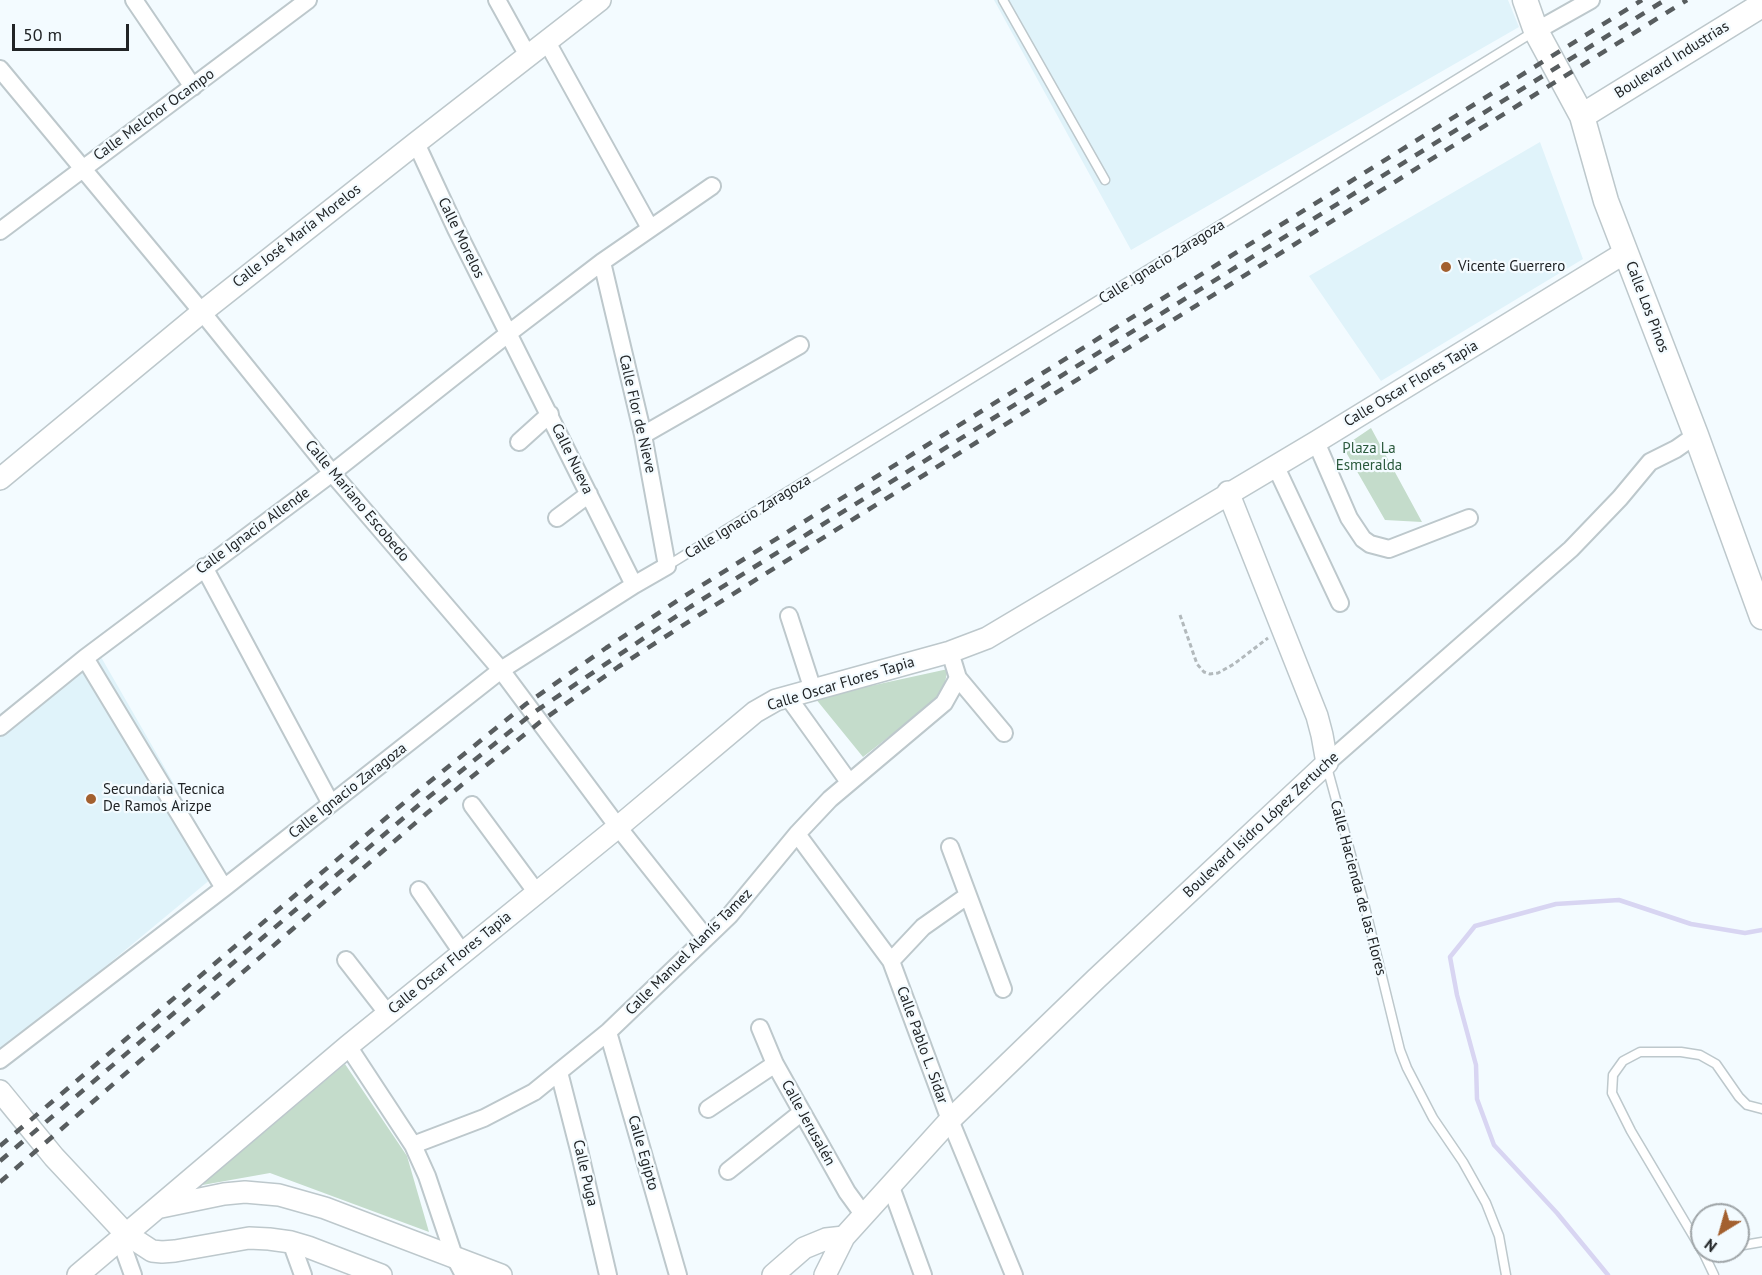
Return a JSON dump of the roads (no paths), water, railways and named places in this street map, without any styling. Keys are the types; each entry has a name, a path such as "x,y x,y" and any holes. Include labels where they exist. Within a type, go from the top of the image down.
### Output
{"main road":[{"name":"Calle Los Pinos","path":"1525,0 1536,31 1582,116 1606,201 1696,435 1762,617"},
{"name":"Boulevard Industrias","path":"1582,116 1762,5"}],"street":[{"path":"134,0 193,87"},
{"name":"Calle Melchor Ocampo","path":"0,231 308,0"},
{"path":"497,0 528,56"},
{"name":"Calle José María Morelos","path":"0,479 202,312 600,0"},
{"path":"1536,31 1591,0"},
{"path":"547,42 650,228"},
{"name":"Calle Mariano Escobedo","path":"0,69 332,473 501,670 618,827 706,938"},
{"name":"Calle Morelos","path":"416,143 456,229 509,333"},
{"name":"Calle Ignacio Allende","path":"2,719 332,473 602,262 712,186"},
{"name":"Calle Oscar Flores Tapia","path":"78,1275 348,1046 618,827 744,720 764,706 788,697 950,652 987,638 1228,492 1316,442 1626,252"},
{"name":"Calle Flor de Nieve","path":"602,262 643,435 668,566"},
{"name":"Calle Nueva","path":"509,333 634,585"},
{"path":"643,435 801,345"},
{"path":"519,442 550,414"},
{"name":"Boulevard Isidro López Zertuche","path":"825,1275 844,1237 863,1214 891,1187 950,1120 1033,1039 1326,763 1571,549 1620,498 1650,462 1676,449 1696,435"},
{"path":"1316,442 1348,518 1356,531 1370,544 1389,549 1470,518"},
{"path":"1275,465 1340,603"},
{"name":"Calle Hacienda de las Flores","path":"1228,492 1317,716 1326,763"},
{"path":"557,518 589,494"},
{"name":"Calle Ignacio Zaragoza","path":"0,1060 224,888 501,670 634,585 668,566"},
{"path":"204,567 331,804"},
{"path":"789,616 813,690"},
{"path":"950,652 958,678 1004,733"},
{"path":"85,658 224,888"},
{"name":"Calle Manuel Alanís Tamez","path":"413,1145 511,1105 534,1092 608,1032 706,938 755,886 797,834 849,782 945,703 958,678"},
{"path":"788,697 849,782"},
{"path":"472,805 537,893"},
{"name":"Calle Pablo L. Sidar","path":"797,834 891,962 950,1120 1014,1275"},
{"path":"950,847 1003,989"},
{"path":"419,890 463,954"},
{"path":"891,962 924,927 967,896"},
{"path":"346,960 388,1014"},
{"name":"Calle Jerusalén","path":"760,1028 775,1064 848,1192 863,1214"},
{"name":"Calle Egipto","path":"608,1032 678,1275"},
{"path":"348,1046 413,1145 427,1176 454,1256 464,1275"},
{"path":"708,1109 775,1064"},
{"name":"Calle Puga","path":"560,1072 608,1275"},
{"path":"0,1091 123,1236 144,1247 162,1252 249,1238 291,1242 381,1275"},
{"path":"728,1171 802,1112"},
{"path":"891,1187 923,1275"},
{"path":"157,1208 224,1194 262,1192 303,1200 501,1275"},
{"path":"123,1236 133,1275"},
{"path":"773,1275 804,1248 815,1242 844,1237"},
{"path":"291,1242 303,1275"}],"lane":[{"path":"1003,0 1105,180"},
{"name":"Calle Ignacio Zaragoza","path":"668,566 1536,31"},
{"name":"Calle Hacienda de las Flores","path":"1326,763 1363,899 1400,1050 1433,1118 1463,1162 1486,1203 1499,1236 1506,1275"},
{"path":"1690,1230 1631,1131 1612,1093 1613,1075 1623,1061 1640,1052 1681,1052 1700,1055 1716,1064 1747,1105 1762,1109"}],"waterway":[{"path":"1608,1275 1557,1213 1494,1145 1477,1099 1476,1065 1457,995 1450,957 1475,926 1556,904 1619,900 1691,924 1745,933 1762,930"}],"railway":[{"path":"0,1146 412,796 526,704 606,648 683,597 1642,0"},
{"path":"0,1161 420,804 533,713 690,607 1665,0"},
{"path":"0,1182 427,813 540,722 618,667 1687,0"}],"place":[{"name":"Vicente Guerrero","path":"1446,267"},
{"name":"Secundaria Tecnica De Ramos Arizpe","path":"91,799"}],"park label":[{"name":"Plaza La Esmeralda","path":"1369,458"}]}
